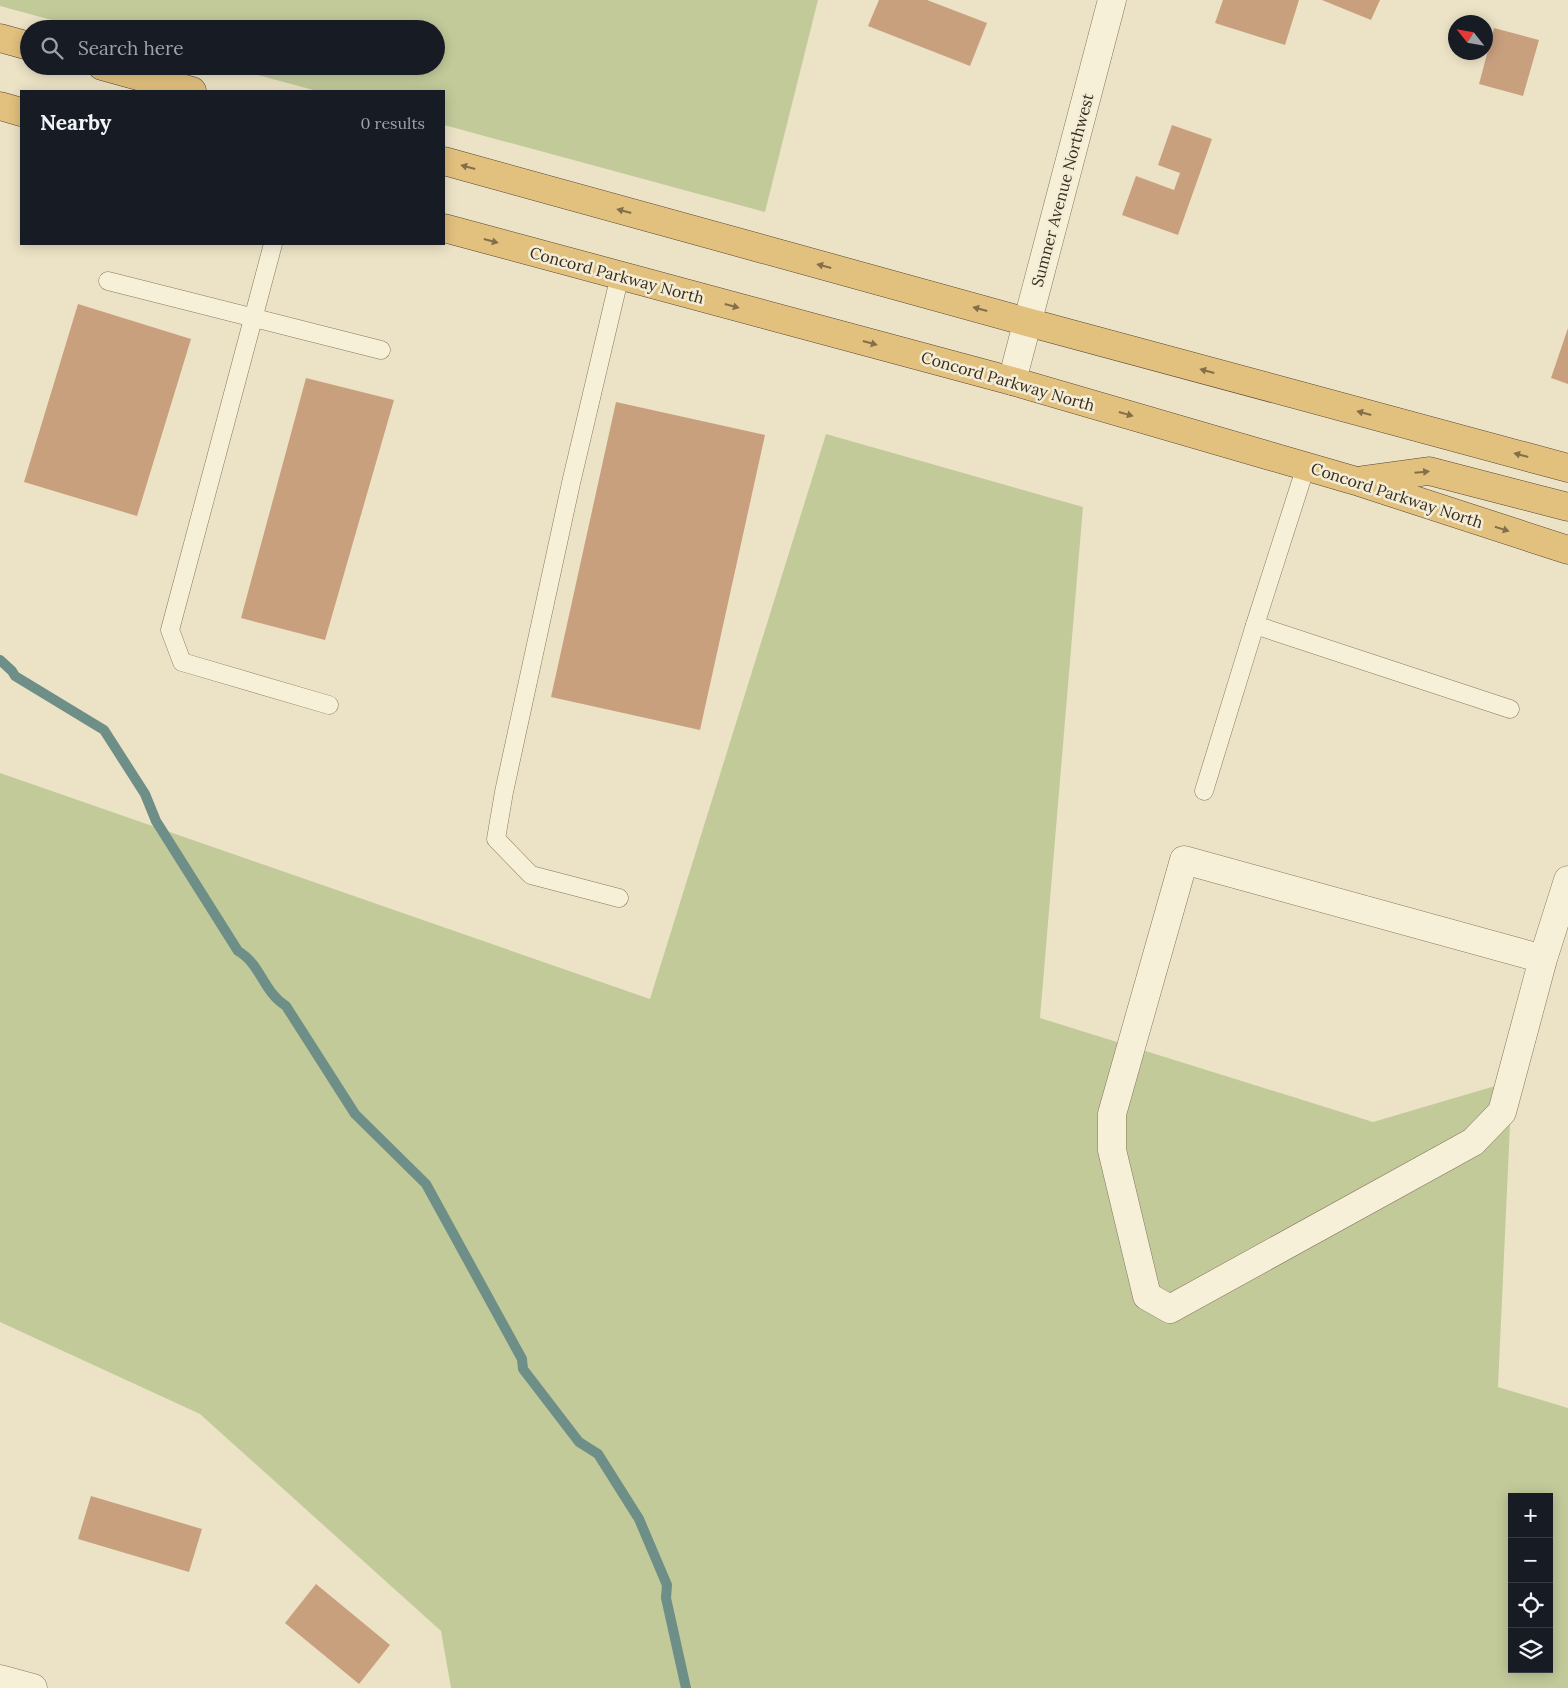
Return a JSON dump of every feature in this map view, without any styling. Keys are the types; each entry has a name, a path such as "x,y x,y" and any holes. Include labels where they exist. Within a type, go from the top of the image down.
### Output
{"highway":[{"path":"0,38 20,44"},
{"path":"134,75 188,90"},
{"path":"0,106 20,112"},
{"path":"445,161 1027,322 1568,468"},
{"name":"Concord Parkway North","path":"445,228 1012,381 1356,480 1568,550"},
{"path":"1356,480 1429,471 1568,507"}],"street":[{"name":"Sumner Avenue Northwest","path":"1012,381 1112,0"},
{"path":"1543,959 1184,860 1112,1114 1112,1150 1147,1296 1170,1309 1473,1142 1502,1112 1543,959 1568,880"},
{"path":"0,1679 33,1688"}],"lane":[{"path":"273,245 170,630 182,662 329,705"},
{"path":"619,898 531,874 496,839 504,792 570,483 620,275"},
{"path":"108,281 381,350"},
{"path":"1204,791 1254,625 1306,466"},
{"path":"1254,625 1510,708"}],"green space":[{"path":"0,0 818,0 765,212 445,125 445,90 313,90 257,75 445,75 445,20 52,20 0,6"},
{"path":"826,434 1083,507 1040,1018 1373,1122 1512,1081 1498,1387 1568,1408 1568,1688 451,1688 441,1631 200,1414 0,1322 0,773 650,999"}],"building":[{"path":"879,0 927,0 987,23 970,66 868,26"},
{"path":"1223,0 1299,0 1285,45 1215,23"},
{"path":"1322,0 1380,0 1371,20"},
{"path":"1494,28 1539,40 1523,96 1479,84 1485,60 1493,60"},
{"path":"1172,125 1212,139 1178,235 1122,215 1136,176 1174,190 1180,173 1158,165"},
{"path":"78,304 191,339 137,516 24,482"},
{"path":"1568,328 1568,384 1551,378"},
{"path":"306,378 394,400 325,640 241,618"},
{"path":"616,402 765,435 700,730 551,697"},
{"path":"91,1496 202,1529 189,1572 78,1539"},
{"path":"316,1584 390,1645 359,1684 285,1623"}],"waterway":[{"path":"0,660 15,676 104,730 145,794 156,821 238,951 252,963 272,993 286,1006 355,1114 426,1184 522,1359 523,1369 579,1442 598,1454 639,1519 667,1585 666,1598 686,1688"}]}
